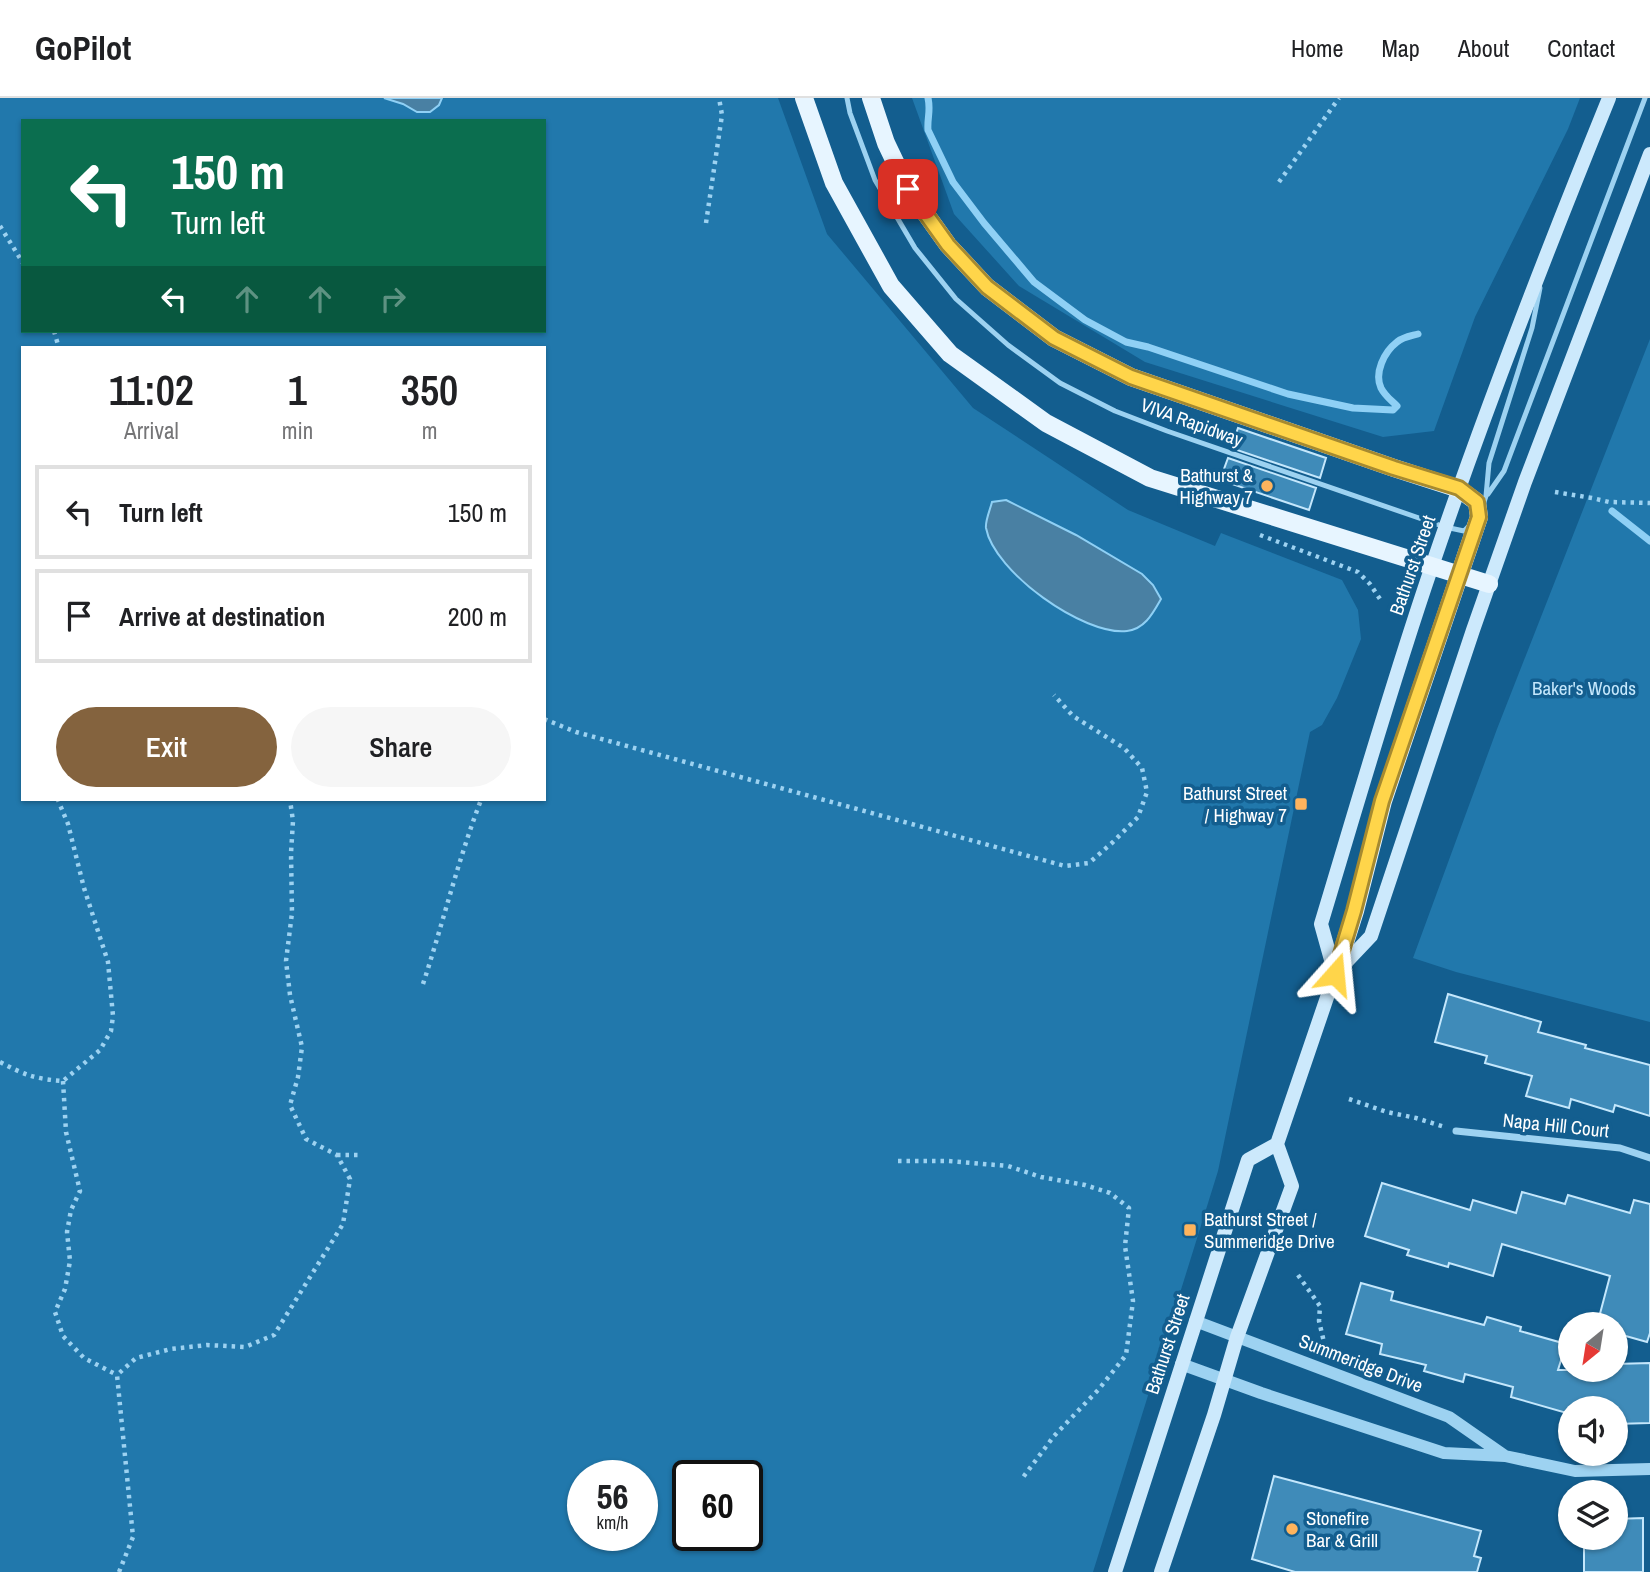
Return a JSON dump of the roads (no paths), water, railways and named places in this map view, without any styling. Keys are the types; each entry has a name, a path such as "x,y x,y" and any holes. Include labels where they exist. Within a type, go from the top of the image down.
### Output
{"main road":[{"path":"804,98 834,183 891,286 950,354 1046,423 1150,478 1489,584"},
{"path":"870,98 886,143 908,189 948,245 987,287 1054,338 1131,377 1459,488 1477,502 1479,517 1382,801 1358,898 1335,974 1277,1144 1292,1186 1237,1337 1214,1415 1161,1572"},
{"name":"Bathurst Street","path":"1335,974 1321,924 1432,567 1547,251 1609,98"},
{"path":"1335,974 1370,936 1525,482 1650,155"},
{"name":"Bathurst Street","path":"1115,1572 1248,1160 1277,1144"}],"street":[{"name":"Napa Hill Court","path":"1457,1131 1620,1148 1650,1157"},
{"name":"Summeridge Drive","path":"1195,1321 1449,1417 1505,1456"},
{"name":"Summeridge Drive","path":"1181,1364 1261,1394 1444,1453 1505,1456 1575,1471 1650,1469"}],"lane":[{"name":"VIVA Rapidway","path":"847,98 875,180 915,248 956,299 1018,353 1060,383 1115,411 1446,527"},
{"path":"1486,496 1504,471 1645,98"},
{"path":"1446,527 1464,531 1479,517 1486,496 1489,463 1532,327 1547,251"}],"waterway":[{"path":"928,98 928,130 953,182 984,223 1034,282 1085,320 1126,342 1288,394 1353,408 1393,410 1397,406 1381,388 1380,369 1388,351 1397,342 1418,334"},
{"path":"1612,511 1650,541"}],"place":[{"name":"Bathurst & Highway 7","path":"1267,486"},
{"name":"Bathurst Street / Highway 7","path":"1301,804"},
{"name":"Bathurst Street / Summeridge Drive","path":"1190,1230"},
{"name":"Stonefire Bar & Grill","path":"1292,1529"}],"park label":[{"name":"Baker's Woods","path":"1584,688"}]}
